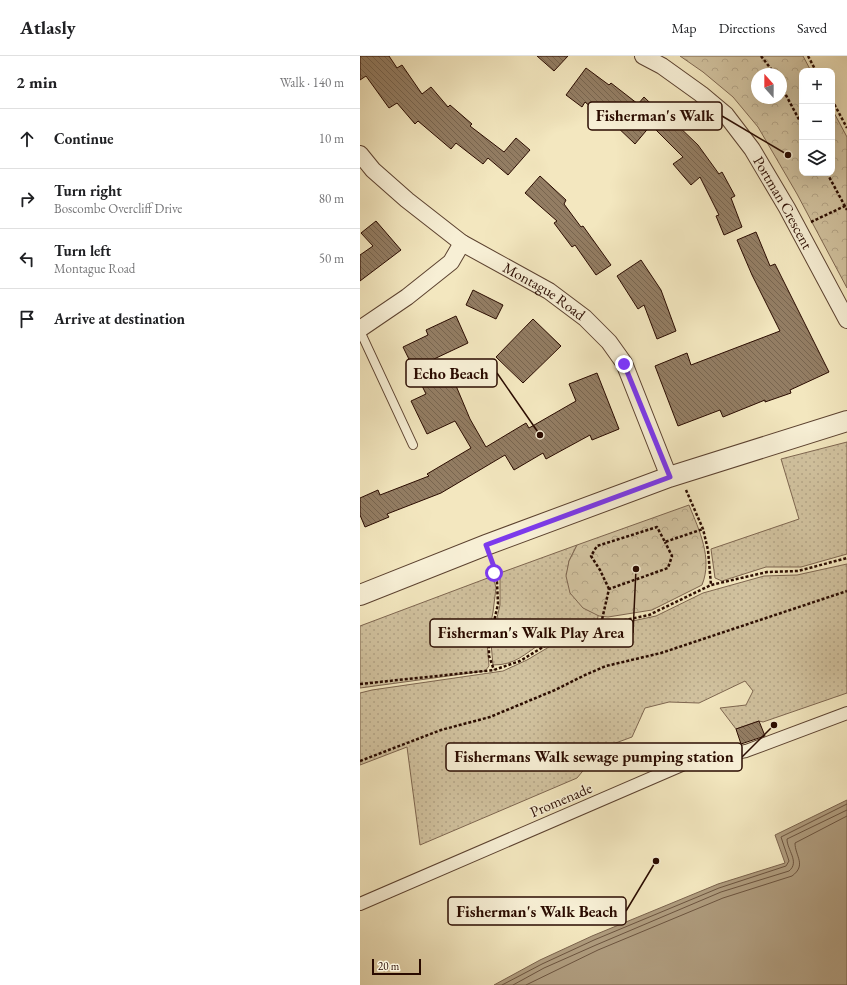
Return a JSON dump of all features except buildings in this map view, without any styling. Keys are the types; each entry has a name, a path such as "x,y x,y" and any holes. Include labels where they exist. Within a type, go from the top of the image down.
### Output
{"street":[{"name":"Portman Crescent","path":"644,56 662,66 726,115 752,149 798,228 847,320"},
{"name":"Montague Road","path":"360,154 374,170 396,190 462,243 549,291 585,318 609,342 624,364 670,477"},
{"path":"360,330 407,298 450,262 462,243"},
{"path":"360,595 486,545 670,477 847,422"},
{"name":"Promenade","path":"360,904 691,761 746,751 847,713"}],"lane":[{"path":"360,330 413,445"}],"path":[{"path":"761,56 770,68"},
{"path":"808,56 814,68"},
{"path":"787,97 799,119"},
{"path":"834,104 847,128"},
{"path":"829,176 847,210"},
{"path":"798,228 846,206"},
{"path":"670,477 687,491 703,529 708,550 711,585"},
{"path":"601,624 609,589 591,556 598,546 656,527 672,556 668,568 609,589"},
{"path":"665,542 703,529"},
{"path":"486,545 498,582 498,604 489,643 489,656 494,670"},
{"path":"360,684 494,670 520,661 548,644 577,630 649,615 711,585 767,572 798,571 847,558"},
{"path":"360,761 441,730 490,717 555,690 606,666 661,653 847,591"}],"green space":[{"path":"680,56 803,56 809,68 799,68 799,176 835,176 835,115 847,137 847,288 797,194 758,127 733,97 703,72"},
{"path":"847,442 847,554 801,567 766,567 722,581 715,578 711,549 799,519 781,459"},
{"path":"689,505 700,534 705,554 706,565 702,585 652,610 608,617 599,616 583,608 570,593 566,576 569,561 577,545"},
{"path":"577,545 569,561 567,573 602,594 597,622 555,636 514,661 501,665 493,665 491,643 500,605 500,573"},
{"path":"847,564 847,693 763,722 759,721 736,729 720,708 746,705 753,691 745,681 699,703 669,702 645,708 632,737 602,748 577,778 420,845 407,747 360,765 360,693 503,671 527,660 559,641 590,630 656,616 703,593 764,576 797,575"},
{"path":"493,576 496,588 487,643 489,666 485,671 360,688 360,626"}],"water":[{"path":"847,800 847,985 494,985 540,960 592,936 718,884 785,863 775,835"}],"place":[{"name":"Fisherman's Walk","path":"788,155"},
{"name":"Echo Beach","path":"540,435"},
{"name":"Fisherman's Walk Play Area","path":"636,569"},
{"name":"Fishermans Walk sewage pumping station","path":"774,725"},
{"name":"Fisherman's Walk Beach","path":"656,861"}],"route":[{"path":"494,573 494,567 486,545 670,477 624,364"}]}
